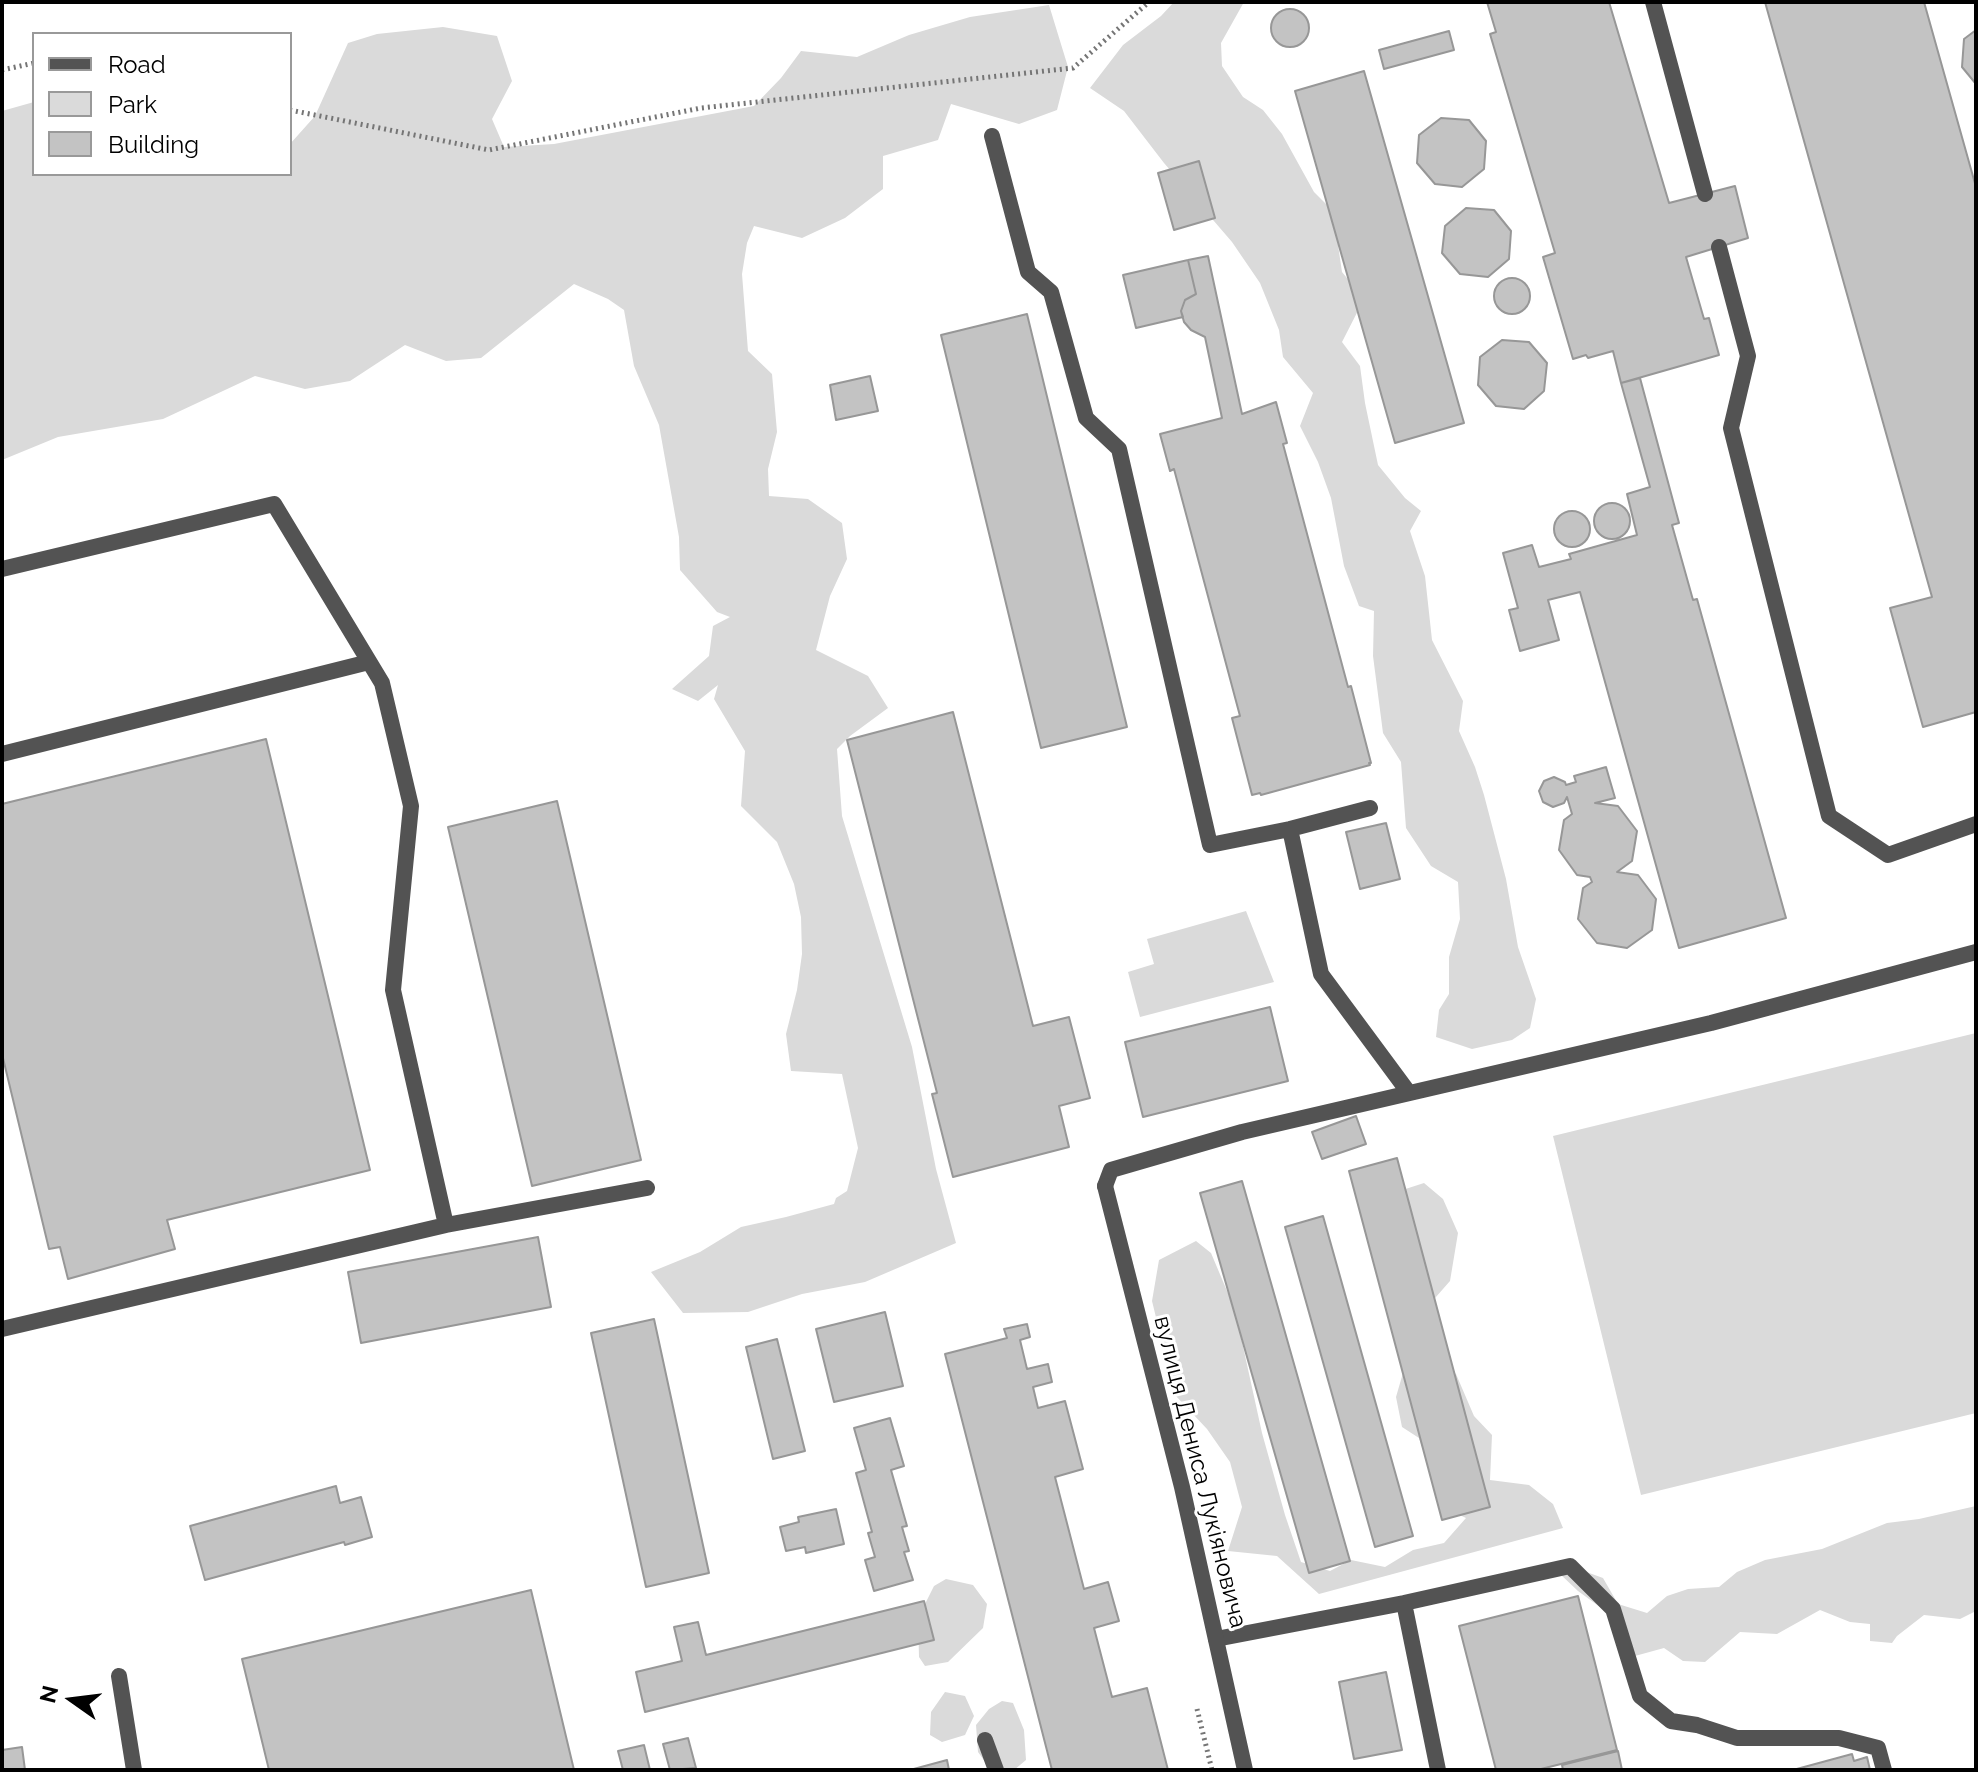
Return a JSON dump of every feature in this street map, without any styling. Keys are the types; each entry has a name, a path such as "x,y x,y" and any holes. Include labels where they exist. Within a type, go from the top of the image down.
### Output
{"street":[{"path":"1653,2 1705,194"},
{"path":"992,136 1028,272 1051,292 1086,418 1119,449 1210,845 1290,829 1370,808"},
{"path":"1719,247 1748,356 1731,428 1829,816 1888,855 1976,824"},
{"path":"2,569 274,504 382,683 411,806 393,990 446,1225"},
{"path":"2,754 369,662"},
{"path":"1290,829 1321,974 1409,1093 1711,1023 1976,952"},
{"name":"вулиця Дениса Лукіяновича","path":"1245,1770 1182,1487 1105,1186 1111,1170 1242,1132 1409,1093"},
{"path":"2,1329 446,1225 647,1188"},
{"path":"1216,1639 1404,1603 1570,1566 1613,1609 1640,1696 1671,1721 1697,1725 1737,1738 1839,1738 1878,1748 1884,1770"},
{"path":"1404,1603 1438,1770"},
{"path":"119,1676 134,1770"},
{"path":"985,1740 996,1770"}],"path":[{"path":"292,110 489,150 701,108 1073,68 1149,2"},
{"path":"2,70 32,63"},
{"path":"1197,1709 1212,1770"}],"green space":[{"path":"1174,2 1244,2 1221,43 1222,66 1243,97 1263,110 1282,134 1314,192 1333,211 1342,272 1364,299 1342,342 1360,366 1378,465 1405,498 1421,511 1410,531 1425,576 1432,640 1463,701 1459,731 1484,795 1506,879 1518,947 1536,999 1530,1028 1512,1040 1472,1049 1436,1037 1439,1010 1449,994 1449,957 1460,919 1458,882 1431,866 1406,828 1401,762 1383,733 1373,656 1374,611 1359,606 1344,566 1331,498 1300,426 1313,393 1283,357 1279,330 1260,283 1232,242 1124,111 1090,88 1123,45"},
{"path":"1049,5 1068,67 1057,110 1019,124 951,104 938,140 883,156 883,189 845,218 802,238 754,226 747,243 742,274 748,351 772,374 777,432 768,469 769,496 808,499 842,523 847,559 830,596 816,650 868,676 888,708 837,749 842,816 912,1047 936,1169 956,1243 865,1282 802,1294 748,1312 683,1313 651,1272 700,1252 741,1227 834,1204 836,1198 847,1191 858,1148 842,1074 791,1071 786,1034 802,954 801,917 794,884 777,842 741,806 745,751 714,699 718,685 698,701 672,689 709,656 713,626 730,617 717,612 680,570 679,537 659,425 634,366 624,310 574,284 481,358 446,361 405,345 350,381 305,389 255,376 163,419 58,437 2,460 2,111 32,103 32,176 292,176 292,142 315,116 348,43 377,34 443,27 497,36 512,81 492,119 504,147 554,144 754,106 801,51 857,57 909,35 970,17"},
{"path":"1246,911 1274,982 1140,1017 1128,972 1154,964 1147,939"},
{"path":"1976,1033 1976,1413 1641,1495 1553,1136"},
{"path":"1424,1183 1443,1199 1458,1233 1450,1281 1421,1314 1384,1196"},
{"path":"1196,1241 1211,1253 1235,1310 1262,1433 1301,1562 1330,1571 1351,1560 1385,1567 1413,1550 1444,1543 1466,1518 1445,1508 1419,1438 1402,1427 1396,1397 1405,1366 1428,1356 1456,1374 1474,1416 1492,1435 1490,1480 1529,1485 1553,1504 1563,1528 1319,1594 1277,1556 1228,1551 1242,1507 1230,1462 1207,1429 1175,1395 1152,1301 1159,1260"},
{"path":"1976,1506 1976,1611 1960,1619 1924,1615 1892,1643 1870,1641 1870,1624 1850,1622 1820,1610 1777,1634 1740,1632 1705,1662 1683,1661 1664,1648 1624,1659 1615,1618 1560,1574 1570,1566 1603,1578 1618,1604 1647,1613 1667,1596 1688,1589 1719,1587 1737,1572 1765,1560 1822,1549 1887,1523"},
{"path":"946,1579 973,1585 987,1604 983,1628 948,1662 925,1666 919,1657 918,1618 934,1586"},
{"path":"945,1692 965,1696 974,1716 965,1735 942,1742 930,1735 931,1712"},
{"path":"1002,1701 1013,1703 1024,1730 1026,1760 1014,1770 996,1770 978,1752 976,1725 989,1709"}],"building":[{"path":"1487,2 1609,2 1669,203 1735,186 1748,238 1686,257 1704,319 1709,318 1719,355 1621,383 1613,351 1573,359 1543,257 1555,253 1490,34 1496,32"},
{"path":"1765,2 1924,2 1976,187 1976,712 1923,727 1890,608 1932,597"},
{"path":"1290,9 1303,15 1309,28 1303,41 1290,47 1277,41 1271,28 1277,15"},
{"path":"1976,30 1976,84 1962,67 1964,39"},
{"path":"1449,31 1454,50 1384,69 1379,50"},
{"path":"1364,71 1464,423 1395,443 1295,91"},
{"path":"1441,118 1469,120 1486,141 1484,169 1462,187 1435,184 1417,163 1419,135"},
{"path":"1199,161 1215,218 1174,230 1158,173"},
{"path":"1466,208 1494,210 1511,231 1509,259 1488,277 1460,274 1442,253 1445,226"},
{"path":"1208,256 1242,414 1276,402 1287,443 1283,444 1371,763 1261,795 1252,795 1232,718 1240,716 1174,469 1170,471 1160,434 1222,418 1205,337 1191,330 1184,322 1181,311 1185,300 1196,294 1188,260"},
{"path":"1188,260 1196,294 1185,300 1181,311 1183,317 1136,328 1123,275"},
{"path":"1512,278 1524,284 1530,296 1524,308 1512,314 1500,308 1494,296 1500,284"},
{"path":"1027,314 1127,727 1041,748 941,335"},
{"path":"1502,340 1529,342 1547,363 1544,391 1524,409 1496,406 1478,385 1480,357"},
{"path":"870,376 878,411 836,420 830,385"},
{"path":"1640,378 1679,523 1672,525 1693,600 1697,599 1786,918 1679,948 1580,592 1548,600 1559,640 1520,651 1509,610 1518,608 1503,553 1532,545 1539,567 1571,559 1569,554 1637,535 1627,494 1650,487 1621,383"},
{"path":"1612,503 1624,509 1630,521 1624,533 1612,539 1600,533 1594,521 1600,509"},
{"path":"1572,511 1584,517 1590,529 1584,541 1572,547 1560,541 1554,529 1560,517"},
{"path":"953,712 1033,1026 1069,1017 1090,1098 1059,1106 1069,1147 953,1177 932,1094 937,1093 847,740"},
{"path":"266,739 370,1170 167,1220 175,1249 68,1279 60,1247 49,1249 2,1054 2,804"},
{"path":"1606,767 1615,798 1595,803 1618,806 1637,831 1632,861 1617,872 1638,875 1656,899 1652,930 1627,948 1597,943 1578,919 1583,888 1592,882 1590,877 1577,875 1559,850 1564,820 1572,814 1567,797 1564,803 1553,807 1543,802 1539,791 1544,781 1554,777 1566,785 1576,782 1574,776"},
{"path":"557,801 641,1160 532,1186 448,827"},
{"path":"1386,823 1400,879 1360,889 1346,832"},
{"path":"1270,1007 1288,1081 1143,1117 1125,1042"},
{"path":"1356,1116 1366,1144 1322,1159 1312,1132"},
{"path":"1397,1158 1490,1507 1442,1520 1349,1171"},
{"path":"1242,1181 1350,1561 1309,1573 1200,1193"},
{"path":"1323,1216 1413,1536 1375,1547 1285,1227"},
{"path":"538,1237 551,1307 361,1343 348,1272"},
{"path":"885,1312 903,1386 834,1402 816,1329"},
{"path":"654,1319 709,1573 646,1587 591,1333"},
{"path":"1027,1324 1030,1337 1020,1340 1027,1369 1048,1364 1052,1382 1033,1387 1038,1408 1065,1401 1083,1469 1055,1477 1084,1589 1108,1582 1119,1621 1094,1628 1112,1697 1147,1688 1168,1770 1052,1770 945,1354 1007,1338 1004,1329"},
{"path":"777,1339 805,1451 773,1459 746,1347"},
{"path":"890,1418 904,1466 891,1470 907,1526 902,1527 909,1551 904,1552 913,1580 874,1591 865,1560 875,1557 868,1533 872,1532 856,1473 866,1470 854,1428"},
{"path":"336,1486 340,1503 361,1497 372,1537 205,1580 190,1526"},
{"path":"836,1509 844,1544 806,1553 805,1547 786,1551 780,1527 799,1522 798,1517"},
{"path":"531,1590 574,1770 269,1770 242,1659"},
{"path":"1578,1596 1617,1750 1537,1770 1496,1770 1459,1626"},
{"path":"924,1601 934,1640 645,1712 636,1672 682,1661 674,1627 698,1622 706,1655"},
{"path":"1386,1672 1402,1750 1354,1759 1339,1682"},
{"path":"688,1738 696,1768 670,1770 663,1744"},
{"path":"644,1745 650,1770 623,1770 618,1751"},
{"path":"22,1747 25,1770 2,1770 2,1750"},
{"path":"1618,1751 1622,1770 1563,1770 1562,1765"},
{"path":"1852,1754 1854,1761 1867,1757 1870,1770 1793,1770"},
{"path":"947,1760 949,1770 910,1770"}]}
